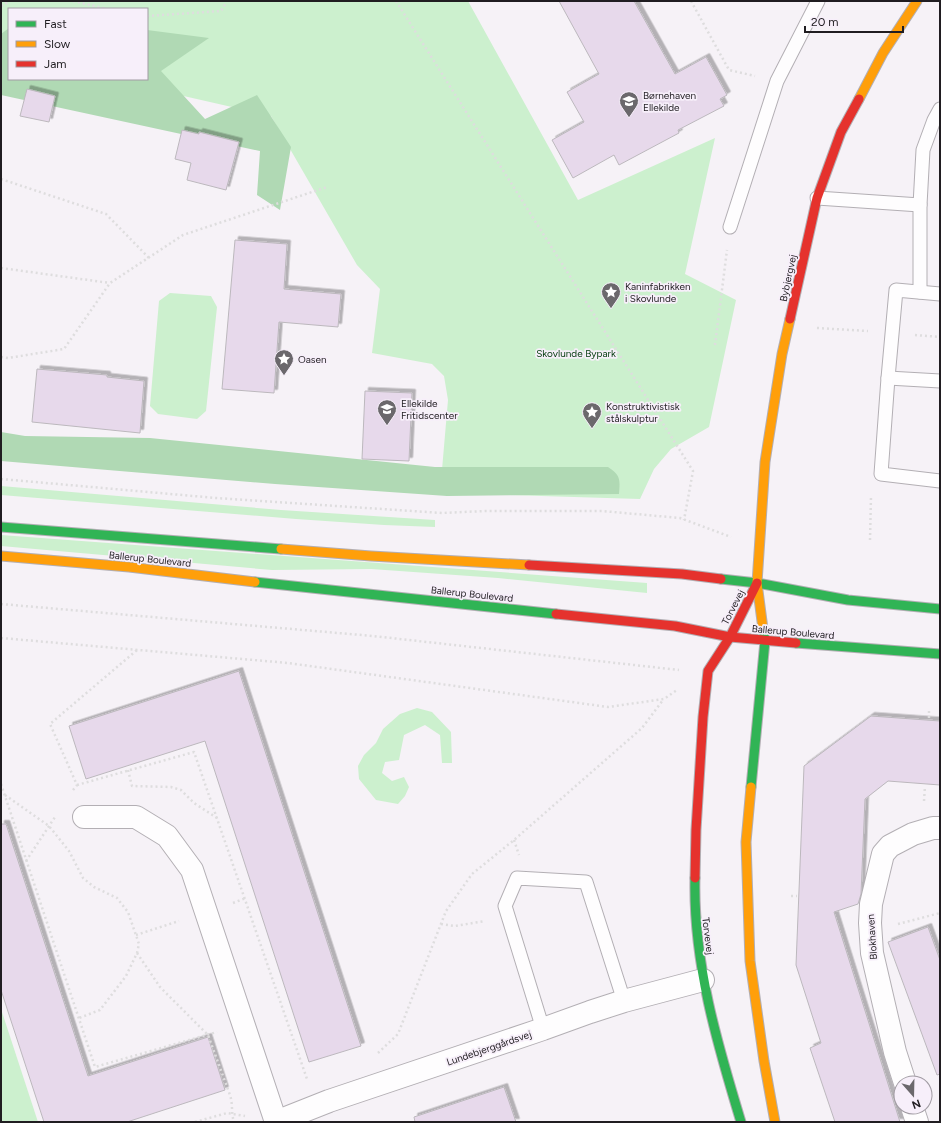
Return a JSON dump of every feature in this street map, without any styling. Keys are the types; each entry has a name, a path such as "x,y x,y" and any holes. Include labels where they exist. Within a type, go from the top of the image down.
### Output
{"street":[{"name":"Bybjergvej","path":"757,583 765,462 782,354 817,198 841,132 883,54 917,1"},
{"name":"Ballerup Boulevard","path":"1,527 371,556 682,574 757,583 848,600 940,609"},
{"name":"Ballerup Boulevard","path":"1,556 129,567 252,582 675,626 730,637 765,641 940,654"},
{"name":"Torvevej","path":"741,1122 721,1055 703,980 694,906 696,830 703,717 708,671 730,637 757,583"},
{"name":"Torvevej","path":"757,583 765,641 746,842 750,961 764,1061 775,1122"},
{"path":"84,817 136,817 167,836 192,870 276,1122"},
{"name":"Blokhaven","path":"902,1075 895,1052 872,953 870,931 871,904 883,854 890,846 913,834 933,828 940,828"},
{"name":"Lundebjerggårdsvej","path":"276,1122 329,1101 543,1030 624,1001 703,980"}],"lane":[{"path":"730,227 778,81 818,1"},
{"path":"920,292 920,205 923,150 934,120 940,109"},
{"path":"817,198 920,205"},
{"path":"940,294 896,290 881,474 940,481"},
{"path":"888,378 940,381"},
{"path":"543,1030 505,906 517,878 586,882 624,1001"}],"path":[{"path":"1,6 10,1"},
{"path":"73,1 103,8"},
{"path":"148,16 221,11 227,1"},
{"path":"396,1 693,471 684,520"},
{"path":"690,1 729,70 778,81"},
{"path":"1,179 106,214 149,258"},
{"path":"1,357 8,358 64,349 110,283 183,235 328,188"},
{"path":"715,345 730,227"},
{"path":"1,268 110,283"},
{"path":"788,326 892,332 940,337"},
{"path":"870,540 871,486 881,474"},
{"path":"1,479 216,498 442,514 485,511 602,511 680,518 759,548"},
{"path":"1,604 373,636 670,669 708,671"},
{"path":"1,638 288,663 608,707 664,699 708,671"},
{"path":"73,791 77,785 50,724 138,650"},
{"path":"929,711 929,719"},
{"path":"128,770 132,786 171,787 181,790 194,802 217,818"},
{"path":"1,784 95,1067 244,1025"},
{"path":"5,795 49,826 69,851 83,878 94,887 117,898 128,912 139,944 137,953 126,976 100,1010 79,1018"},
{"path":"26,861 57,815"},
{"path":"791,896 797,896"},
{"path":"870,931 940,913"},
{"path":"441,924 454,926 486,921 510,921"},
{"path":"137,953 160,987 208,1035 230,1095 234,1122"},
{"path":"195,1122 227,1113 276,1122"}],"green space":[{"name":"Skovlunde Bypark","path":"1,1 468,1 578,200 715,138 685,274 736,300 709,427 671,449 654,469 640,499 440,493 448,400 444,376 432,364 372,353 380,289 357,265 271,116 113,80 148,80 148,8 8,8 8,56 1,54"},
{"path":"8,29 8,80 148,80 148,30 209,38 161,71 205,119 257,95 291,147 280,210 257,195 260,151 1,95 1,34"},
{"path":"170,293 211,296 217,307 206,411 197,419 158,414 150,406 159,301"},
{"path":"1,432 25,436 150,438 435,467 608,467 619,478 620,485 619,494 447,496 275,484 1,461"},
{"path":"1,486 281,510 435,520 435,527 296,519 1,495"},
{"path":"1,535 647,583 647,593 498,578 371,569 272,570 1,546"},
{"path":"417,708 432,712 451,732 452,763 442,763 440,735 425,725 404,735 399,760 385,762 382,773 392,781 404,777 409,787 405,796 398,804 376,800 359,779 358,766 364,755 376,743 383,729 400,714"},
{"path":"1,1009 38,1122 1,1122"}],"building":[{"path":"559,1 634,1 675,74 706,57 727,95 720,99 724,106 678,130 679,133 619,165 614,155 573,178 552,140 584,122 567,92 599,74"},
{"path":"27,89 55,96 49,122 20,116"},
{"path":"182,130 199,134 199,132 239,142 226,190 187,180 191,163 175,159"},
{"path":"235,240 287,244 284,289 341,294 338,327 279,322 274,393 222,389"},
{"path":"37,369 107,375 107,377 144,381 140,433 32,422"},
{"name":"Ellekilde Fritidscenter","path":"365,391 412,393 409,461 362,459"},
{"path":"239,671 361,1046 309,1062 205,741 86,779 69,726"},
{"path":"871,716 940,721 940,785 888,781 865,799 861,894 858,904 834,912 893,1100 893,1115 898,1115 900,1122 835,1122 810,1048 821,1043 796,965 804,766"},
{"path":"1,824 6,824 88,1076 208,1037 225,1090 127,1122 44,1122 1,990"},
{"path":"928,927 940,960 940,1074 937,1075 888,942"},
{"path":"504,1087 516,1122 415,1122 414,1117"}],"traffic: fast":[{"path":"1,527 281,549"},
{"path":"721,579 757,583 848,600 940,609"},
{"path":"255,582 556,614"},
{"path":"751,787 765,641 763,629"},
{"path":"796,643 940,654"},
{"path":"695,878 695,909 702,971 715,1032 741,1122"}],"traffic: slow":[{"path":"859,99 883,53 917,1"},
{"path":"763,629 757,583 765,462 782,354 790,319"},
{"path":"281,549 529,565"},
{"path":"1,556 129,567 255,582"},
{"path":"751,787 746,842 750,961 764,1061 775,1122"}],"traffic: jam":[{"path":"790,319 817,198 841,132 859,99"},
{"path":"529,565 682,574 721,579"},
{"path":"695,878 696,830 703,717 708,671 730,637 757,583"},
{"path":"556,614 675,626 730,637 796,643"}],"place":[{"name":"Børnehaven Ellekilde","path":"629,118"},
{"name":"Kaninfabrikken i Skovlunde","path":"611,309"},
{"name":"Oasen","path":"284,376"},
{"name":"Ellekilde Fritidscenter","path":"387,426"},
{"name":"Konstruktivistisk stålskulptur","path":"592,429"}]}
